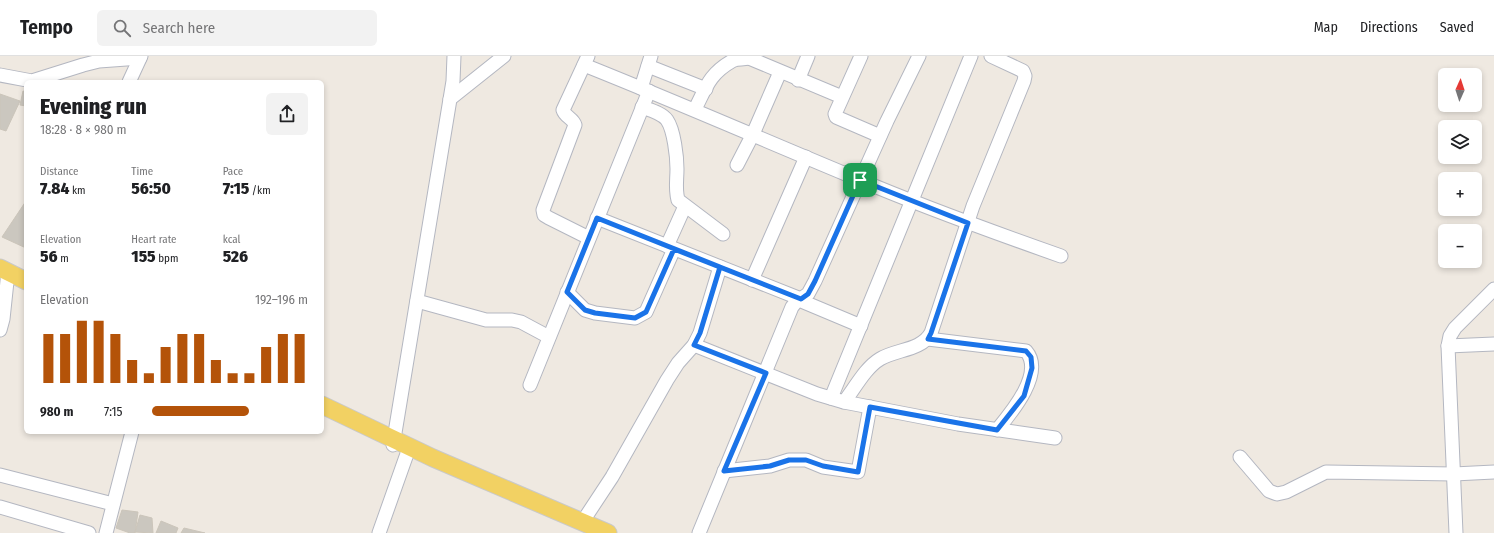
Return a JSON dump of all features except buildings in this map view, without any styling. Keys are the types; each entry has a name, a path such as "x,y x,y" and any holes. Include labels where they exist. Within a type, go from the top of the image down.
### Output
{"main road":[{"path":"0,256 24,267"},
{"path":"4,270 24,280"},
{"path":"324,406 398,445"},
{"path":"324,412 586,527 608,533"}],"street":[{"path":"379,533 398,445 416,301 454,74 454,56"},
{"path":"450,99 504,56"},
{"path":"798,80 808,56"},
{"path":"861,56 835,111 836,117 880,136"},
{"path":"699,533 792,307 808,294 815,281 880,136 919,56"},
{"path":"831,398 971,56"},
{"path":"844,402 868,370 879,360 895,352 922,344 928,339 931,333 968,223 1026,76 1023,71 991,56"},
{"path":"38,80 99,61 141,57"},
{"path":"130,80 141,57"},
{"path":"695,110 712,76 733,60 751,57 798,80 842,97"},
{"path":"589,238 544,215 543,210 575,125 574,122 564,114 563,110 586,60 645,89 860,180 968,223 1061,256"},
{"path":"530,385 642,107 649,61 706,88"},
{"path":"737,165 753,134 780,72"},
{"path":"0,75 24,80"},
{"path":"642,107 660,114 666,120 672,132 676,160 676,191 678,200 722,234"},
{"path":"752,280 806,157"},
{"path":"567,292 585,310 595,313 635,318 642,316 646,312 685,206"},
{"path":"597,218 752,280 861,326"},
{"path":"586,527 612,477 667,380 678,363 694,345 700,333 720,267"},
{"path":"0,330 3,319 4,270"},
{"path":"1456,533 1448,346 1450,336 1455,328 1494,289"},
{"path":"416,301 486,320 512,320 521,322 549,337"},
{"path":"928,339 1026,351 1031,357 1032,368 1024,396 997,430"},
{"path":"694,345 844,402 997,430 1055,438"},
{"path":"1448,346 1490,345"},
{"path":"724,471 770,466 789,460 806,460 823,466 858,472 870,407"},
{"path":"106,533 131,434"},
{"path":"1240,457 1269,491 1277,494 1286,492 1326,472 1454,474 1494,472"},
{"path":"0,475 113,504"},
{"path":"0,507 89,533"}],"route":[{"path":"860,180 815,281 808,294 801,299 720,267 674,249 646,312 642,316 635,318 595,313 585,310 580,303 567,292 597,218 720,267 700,333 694,345 766,373 724,471 770,466 789,460 806,460 823,466 858,472 870,407 997,430 1024,396 1032,368 1031,357 1026,351 928,339 968,223 860,180"}]}
